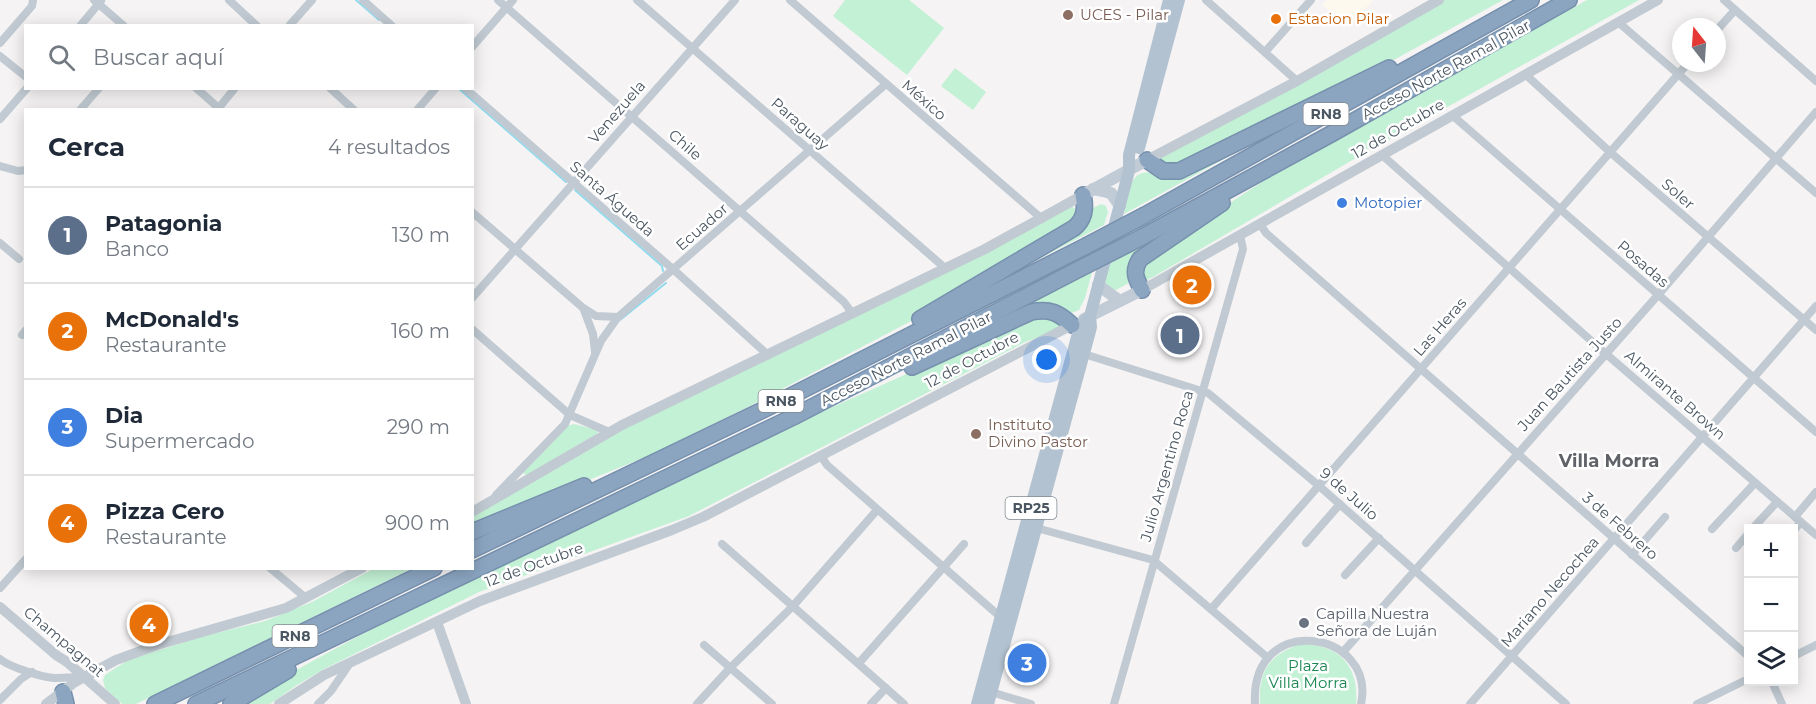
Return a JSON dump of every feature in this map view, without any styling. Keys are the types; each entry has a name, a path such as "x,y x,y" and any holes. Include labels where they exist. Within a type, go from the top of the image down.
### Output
{"highway":[{"name":"Acceso Norte Ramal Pilar","path":"474,549 771,406 1086,246 1531,0"},
{"name":"Acceso Norte Ramal Pilar","path":"196,704 793,417 1144,236 1569,0"},
{"path":"1147,160 1163,171 1179,171 1506,13"},
{"path":"1142,290 1135,271 1142,258 1236,194 1331,134"},
{"path":"771,406 1069,232 1082,219 1088,192"},
{"path":"793,417 854,394 1024,314 1052,310 1072,325"},
{"path":"474,531 604,478 657,460"},
{"name":"RN8","path":"155,704 430,570"},
{"path":"231,704 378,618"}],"main road":[{"name":"RP25","path":"977,704 987,695 1032,527 1084,354 1091,327 1090,316 1129,171 1132,145 1169,0"},
{"name":"RP25","path":"1129,171 1137,156 1179,0"},
{"path":"1088,192 1147,160"},
{"path":"1088,192 1109,192 1120,206"},
{"path":"1098,285 1120,301"},
{"name":"12 de Octubre","path":"1072,325 1142,290"},
{"name":"RP25","path":"1032,527 1080,326 1090,316"}],"street":[{"path":"0,43 33,4 33,0"},
{"path":"229,0 256,24"},
{"path":"291,24 312,0"},
{"path":"363,0 390,24"},
{"name":"Chile","path":"498,0 844,302 852,313"},
{"path":"474,45 513,0"},
{"name":"Paraguay","path":"637,0 945,268"},
{"name":"Venezuela","path":"474,296 735,0"},
{"name":"México","path":"790,0 1042,219"},
{"path":"1206,0 1297,81"},
{"path":"1265,52 1311,0"},
{"path":"1147,160 1297,81 1439,0"},
{"name":"12 de Octubre","path":"1142,290 1658,0"},
{"path":"1724,0 1816,81"},
{"path":"81,24 98,1 122,24"},
{"path":"1726,20 1735,10"},
{"path":"1618,22 1816,193"},
{"path":"1,57 24,75"},
{"name":"Las Heras","path":"1212,608 1680,72"},
{"name":"Soler","path":"1525,74 1610,152 1816,330"},
{"name":"Ecuador","path":"489,502 565,424 596,354 618,317 886,84"},
{"path":"0,119 25,90"},
{"path":"82,108 97,90"},
{"path":"198,90 218,108"},
{"path":"220,108 233,90"},
{"path":"332,90 352,108"},
{"path":"419,108 434,90"},
{"name":"Santa Águeda","path":"467,90 768,355"},
{"name":"Juan Bautista Justo","path":"1343,652 1816,112"},
{"name":"Posadas","path":"1452,115 1816,432"},
{"name":"Almirante Brown","path":"1382,155 1605,353 1816,535"},
{"path":"0,166 24,170"},
{"path":"474,511 609,432 945,268 1042,219 1088,192"},
{"path":"474,214 582,307 608,320 608,331 599,334 591,328"},
{"name":"3 de Febrero","path":"1260,224 1266,233 1420,370 1744,652"},
{"name":"Julio Argentino Roca","path":"1114,704 1243,249 1240,235"},
{"path":"0,243 19,259"},
{"name":"Mariano Necochea","path":"1470,704 1816,306"},
{"path":"582,307 591,328 596,354"},
{"path":"591,328 602,317 618,317"},
{"name":"12 de Octubre","path":"279,704 311,682 489,597 687,524 1072,325"},
{"path":"474,331 570,415 609,432"},
{"name":"9 de Julio","path":"1084,354 1203,390 1340,504 1566,704"},
{"path":"821,456 827,465 877,510 1007,618"},
{"path":"519,470 526,481"},
{"path":"1712,530 1755,483"},
{"path":"1796,524 1816,492"},
{"path":"1757,524 1777,502"},
{"path":"1306,543 1340,504"},
{"path":"697,704 792,606 877,510"},
{"path":"1632,555 1665,518"},
{"path":"1032,527 1153,560 1268,658"},
{"path":"1345,575 1379,538"},
{"path":"1736,548 1744,539"},
{"path":"722,544 904,704"},
{"path":"859,663 964,544"},
{"path":"0,588 24,561"},
{"path":"272,570 306,598"},
{"path":"46,704 83,677 116,660 157,645 273,612 306,598 354,570"},
{"name":"Champagnat","path":"0,607 112,701"},
{"path":"437,622 466,704"},
{"path":"1255,704 1254,687 1259,671 1268,658 1279,648 1293,642 1308,640 1322,642 1343,652 1357,670 1361,684 1361,704"},
{"path":"704,645 772,704"},
{"path":"1798,654 1816,645"},
{"path":"56,656 65,665 67,690"},
{"path":"0,659 10,665 53,678 67,690"},
{"path":"318,704 331,691 348,666"},
{"path":"0,700 21,679 32,672"},
{"path":"1697,704 1744,681"},
{"path":"1774,686 1782,704"},
{"path":"871,704 886,688"},
{"path":"987,695 1031,704"}],"shaded area":[{"path":"1327,0 1373,0 1349,27 1322,5"}],"green space":[{"path":"845,0 909,0 944,28 907,75 833,16"},
{"path":"1444,0 1503,0 1390,62 1174,169 1159,159"},
{"path":"1587,0 1639,0 1349,162 1153,277 1143,279 1141,265 1162,247 1279,171"},
{"path":"955,68 986,92 973,110 941,86"},
{"path":"1282,127 1124,214 1130,188 1137,176 1151,173 1162,176"},
{"path":"1101,204 1106,206 1108,212 1104,225 1004,277 1083,230 1090,220 1093,208"},
{"path":"1072,206 1078,212 1077,219 915,319 746,408 648,456 474,527 474,516 608,436"},
{"path":"1180,229 1127,284 1116,290 1108,287 1105,282 1112,255 1147,236"},
{"path":"1094,265 1085,298 1079,310 1069,314 1054,307 947,348"},
{"path":"1044,313 1060,321 1060,326 689,516 479,592 326,668 270,704 236,704 434,597 635,498"},
{"path":"574,424 598,432 527,475 524,474 523,471 566,426"},
{"path":"371,570 409,570 136,704 122,704 105,688 103,680 105,675 128,660 204,636 265,621 312,602"},
{"name":"Plaza Villa Morra","path":"1301,644 1326,648 1344,660 1354,678 1356,704 1260,704 1261,682 1268,665 1281,653"}],"waterway":[{"path":"356,0 379,20"},
{"path":"460,90 566,182"},
{"path":"575,190 662,266 663,271"},
{"path":"620,320 666,283"}],"place":[{"name":"UCES - Pilar","path":"1068,15"},
{"name":"Estacion Pilar","path":"1276,19"},
{"name":"Motopier","path":"1342,203"},
{"name":"McDonald's","path":"1192,285"},
{"name":"Patagonia","path":"1180,335"},
{"name":"Instituto Divino Pastor","path":"976,434"},
{"name":"Capilla Nuestra Señora de Luján","path":"1304,623"},
{"name":"Pizza Cero","path":"149,624"},
{"name":"Dia","path":"1027,663"}],"district":[{"name":"Villa Morra","path":"1609,461"}]}
